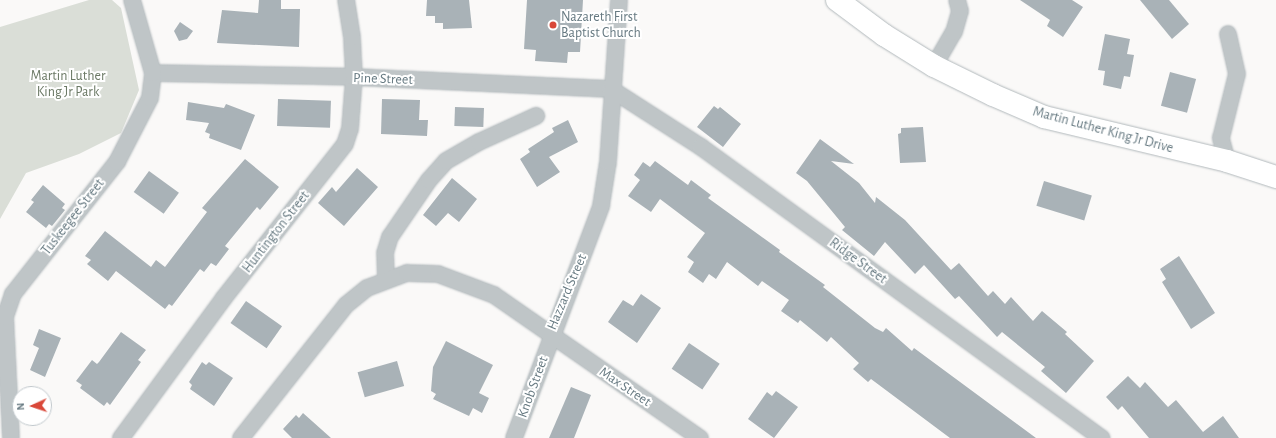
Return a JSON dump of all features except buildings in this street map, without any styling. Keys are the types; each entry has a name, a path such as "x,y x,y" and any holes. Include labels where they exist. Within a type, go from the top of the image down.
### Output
{"main road":[{"name":"Martin Luther King Jr Drive","path":"837,0 884,34 934,66 993,95 1044,117 1227,161 1276,177"}],"street":[{"name":"Tuskeegee Street","path":"11,438 5,317 13,294 117,162 150,98 153,73 132,0"},
{"name":"Huntington Street","path":"122,438 223,299 346,144 350,129 354,77 352,37 346,0"},
{"name":"Hazzard Street","path":"241,438 346,305 367,288 386,279 407,273 438,274 494,295 551,336 601,206 608,162 611,89 619,0"},
{"path":"934,66 954,32 960,11 957,0"},
{"path":"1227,161 1221,138 1237,74 1228,34"},
{"name":"Pine Street","path":"153,73 354,77 611,89"},
{"name":"Ridge Street","path":"611,89 701,147 1101,438"},
{"path":"386,279 386,253 390,237 429,180 446,161 484,140 536,116"},
{"name":"Knob Street","path":"514,438 542,370 551,336"},
{"name":"Max Street","path":"551,336 700,438"}],"green space":[{"name":"Martin Luther King Jr Park","path":"89,0 112,0 121,8 139,90 121,133 79,154 26,173 0,219 0,27"}],"place":[{"name":"Nazareth First Baptist Church","path":"553,25"}]}
